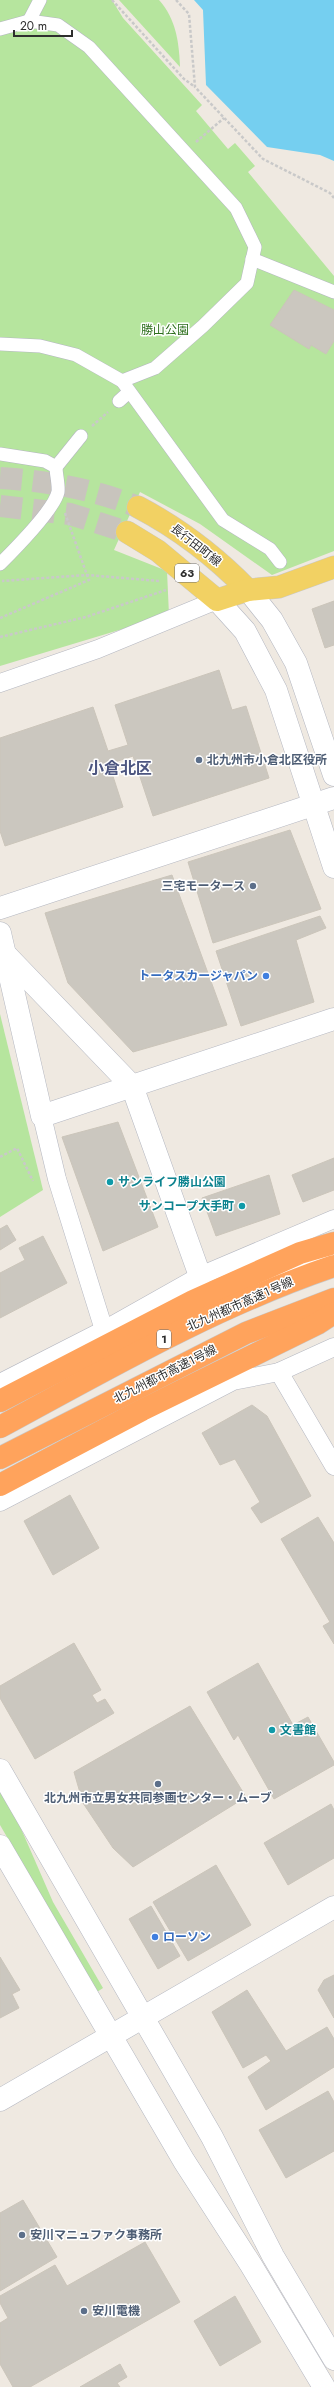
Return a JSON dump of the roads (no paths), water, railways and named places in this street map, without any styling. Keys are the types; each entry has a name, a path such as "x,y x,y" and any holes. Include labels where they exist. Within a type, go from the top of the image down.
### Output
{"highway":[{"path":"0,1401 193,1300 300,1253 334,1243"},
{"name":"北九州都市高速１号線","path":"0,1427 185,1328 244,1300 334,1266"},
{"name":"北九州都市高速1号線","path":"0,1458 246,1333 334,1299"},
{"path":"0,1485 142,1410 325,1319"}],"main road":[{"name":"長行田町線","path":"138,507 167,522 195,541 248,590"},
{"name":"63","path":"126,532 158,551 217,600"},
{"path":"217,600 248,590 279,587 334,567"}],"street":[{"path":"29,20 40,0"},
{"path":"0,29 29,20 58,25 89,47 236,208 255,247 247,283 203,326 155,368 122,381"},
{"path":"252,259 334,292"},
{"path":"0,344 40,346 76,355 122,381 223,520 270,549 280,562"},
{"path":"119,402 129,392"},
{"path":"0,564 22,543 47,511 58,492 56,467 81,436"},
{"path":"0,454 45,461 56,467"},
{"path":"248,590 272,620 296,663 334,775"},
{"path":"0,683 98,649 217,600 245,631 264,663 276,690 324,801 334,866"},
{"path":"0,908 324,801"},
{"path":"0,933 57,1179 104,1330"},
{"path":"6,955 132,1086 200,1276"},
{"path":"42,1116 334,1019"},
{"path":"0,1383 104,1330 200,1276 334,1219"},
{"path":"0,1411 205,1308 334,1251"},
{"path":"0,1473 334,1303"},
{"path":"0,1502 233,1381 279,1372 334,1347"},
{"path":"279,1372 334,1466"},
{"path":"0,1770 212,2137 273,2256 334,2359"},
{"path":"0,1846 184,2161 251,2265 324,2387"},
{"path":"0,2100 334,1907"}],"water":[{"path":"194,0 334,0 334,161 320,155 267,147 206,85 203,10"}],"tunnel":[{"path":"0,478 35,481 70,487 104,495 138,507"},
{"path":"0,506 70,514 127,532"}],"place":[{"name":"北九州市小倉北区役所","path":"199,760"},
{"name":"三宅モータース","path":"253,886"},
{"name":"トータスカージャパン","path":"266,976"},
{"name":"サンライフ勝山公園","path":"110,1182"},
{"name":"サンコープ大手町","path":"242,1206"},
{"name":"文書館","path":"272,1730"},
{"name":"北九州市立男女共同参画センター・ムーブ","path":"158,1784"},
{"name":"ローソン","path":"155,1937"},
{"name":"安川マニュファク事務所","path":"22,2235"},
{"name":"安川電機","path":"84,2311"}],"district":[{"name":"小倉北区","path":"120,768"}],"park label":[{"name":"勝山公園","path":"165,330"}]}
